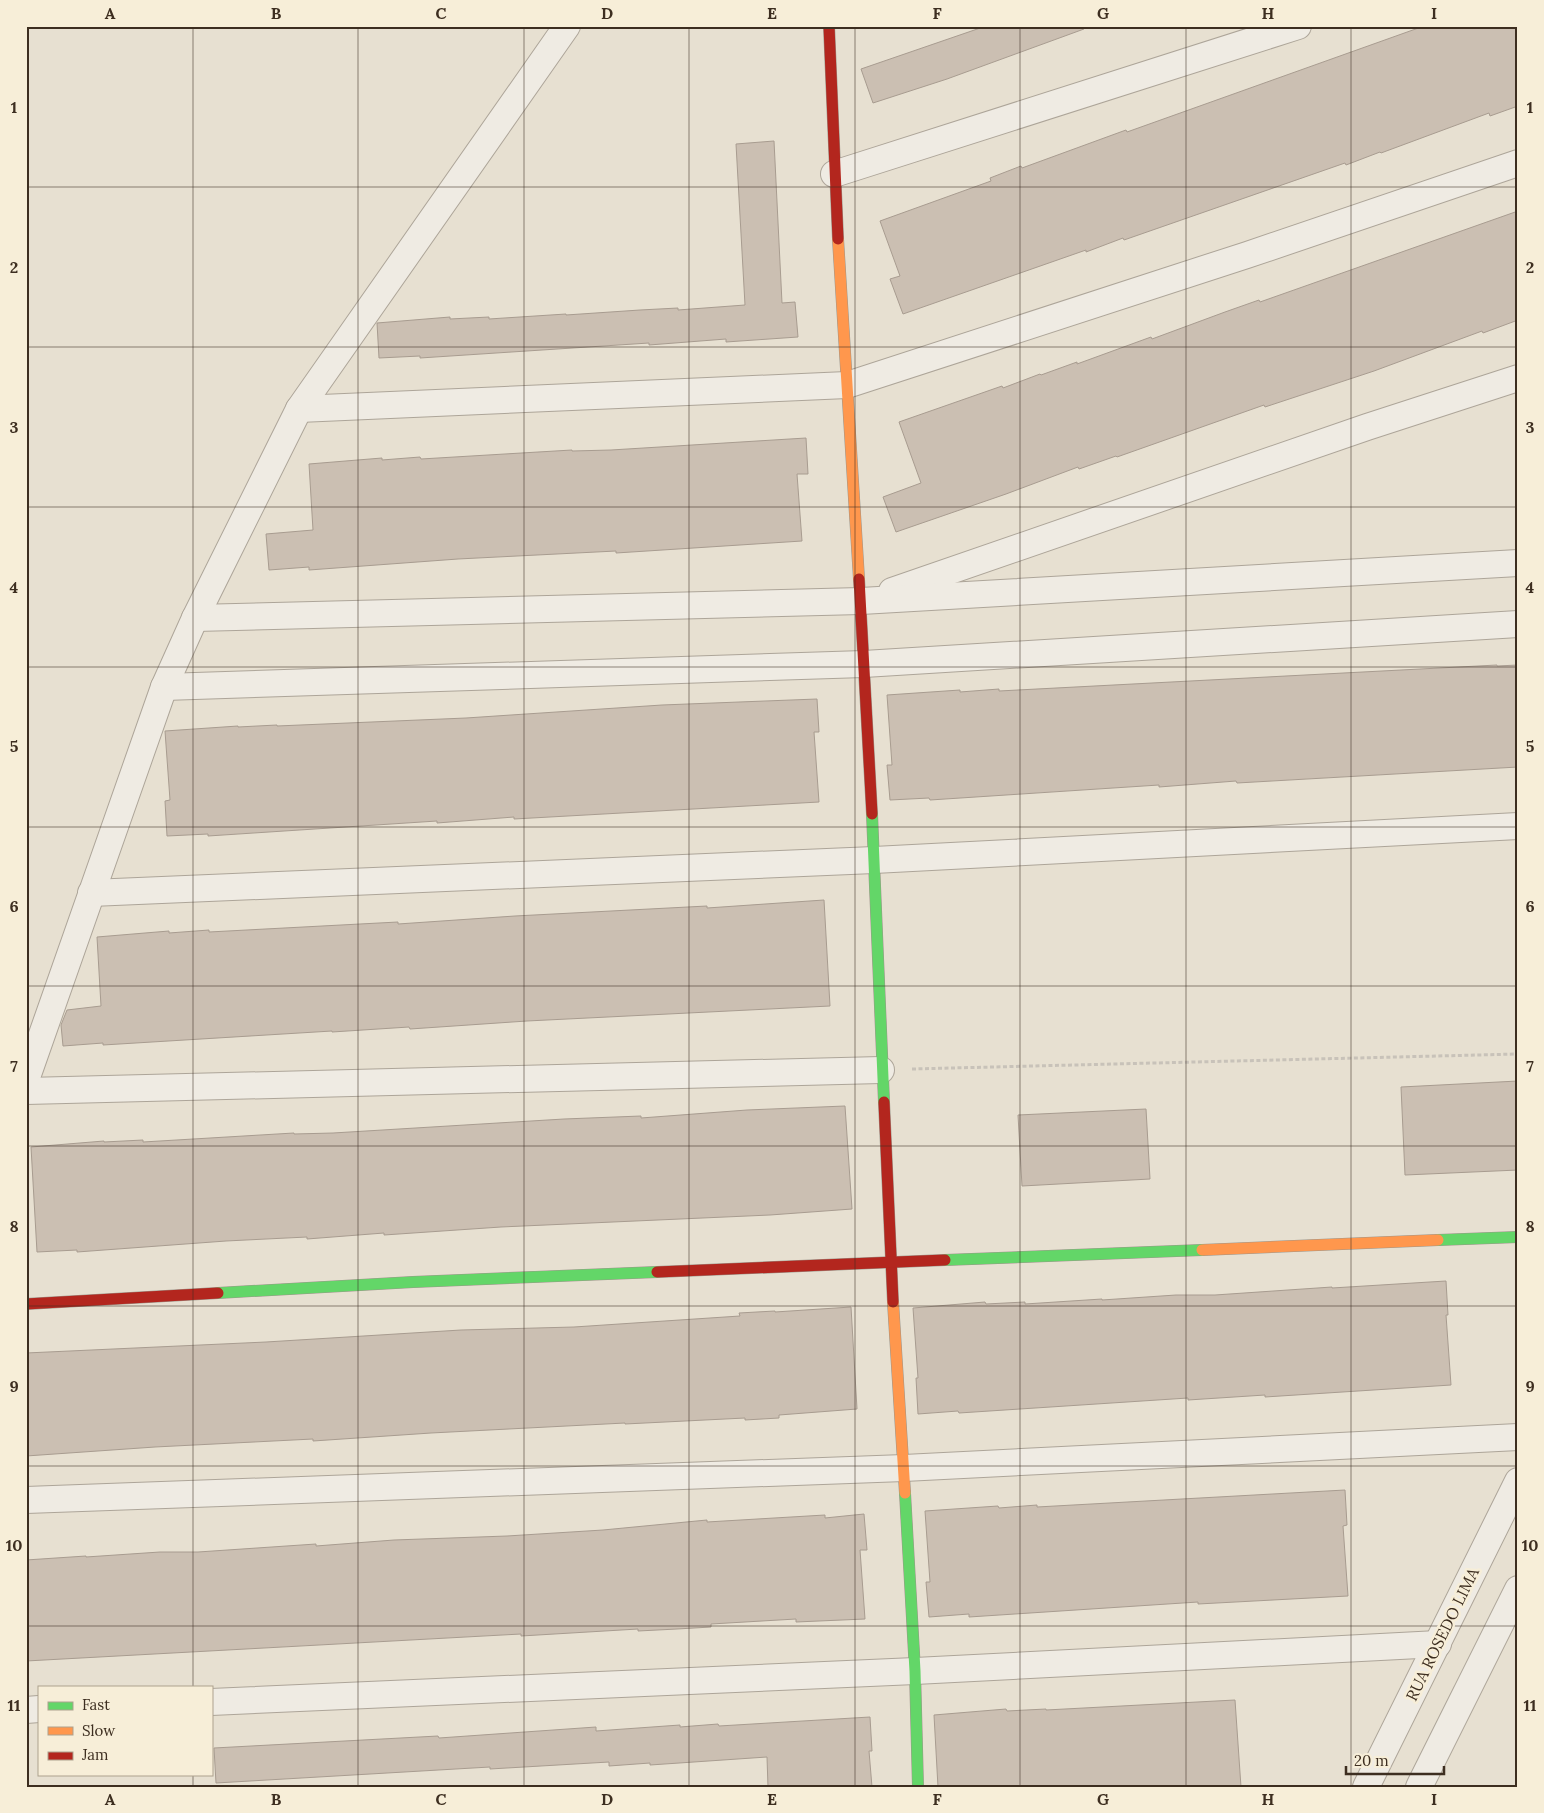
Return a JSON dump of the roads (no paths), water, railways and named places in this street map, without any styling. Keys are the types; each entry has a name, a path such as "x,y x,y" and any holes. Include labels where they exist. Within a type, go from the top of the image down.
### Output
{"street":[{"path":"26,1080 164,688 195,618 298,409 567,26"},
{"path":"829,26 834,174 874,860 890,1264 915,1671 918,1787"},
{"path":"834,174 1298,26"},
{"path":"298,409 847,385 1247,255 1518,163"},
{"path":"860,601 1358,430 1518,378"},
{"path":"195,618 860,601 1518,563"},
{"path":"164,688 864,664 1518,624"},
{"path":"91,893 874,860 1518,826"},
{"path":"26,1092 881,1070"},
{"path":"26,1304 413,1282 1518,1237"},
{"path":"26,1500 904,1468 1518,1437"},
{"name":"RUA ROSEDO LIMA","path":"1366,1787 1518,1481"},
{"path":"1419,1787 1518,1589"},
{"path":"212,1702 915,1671 1438,1644"}]}
